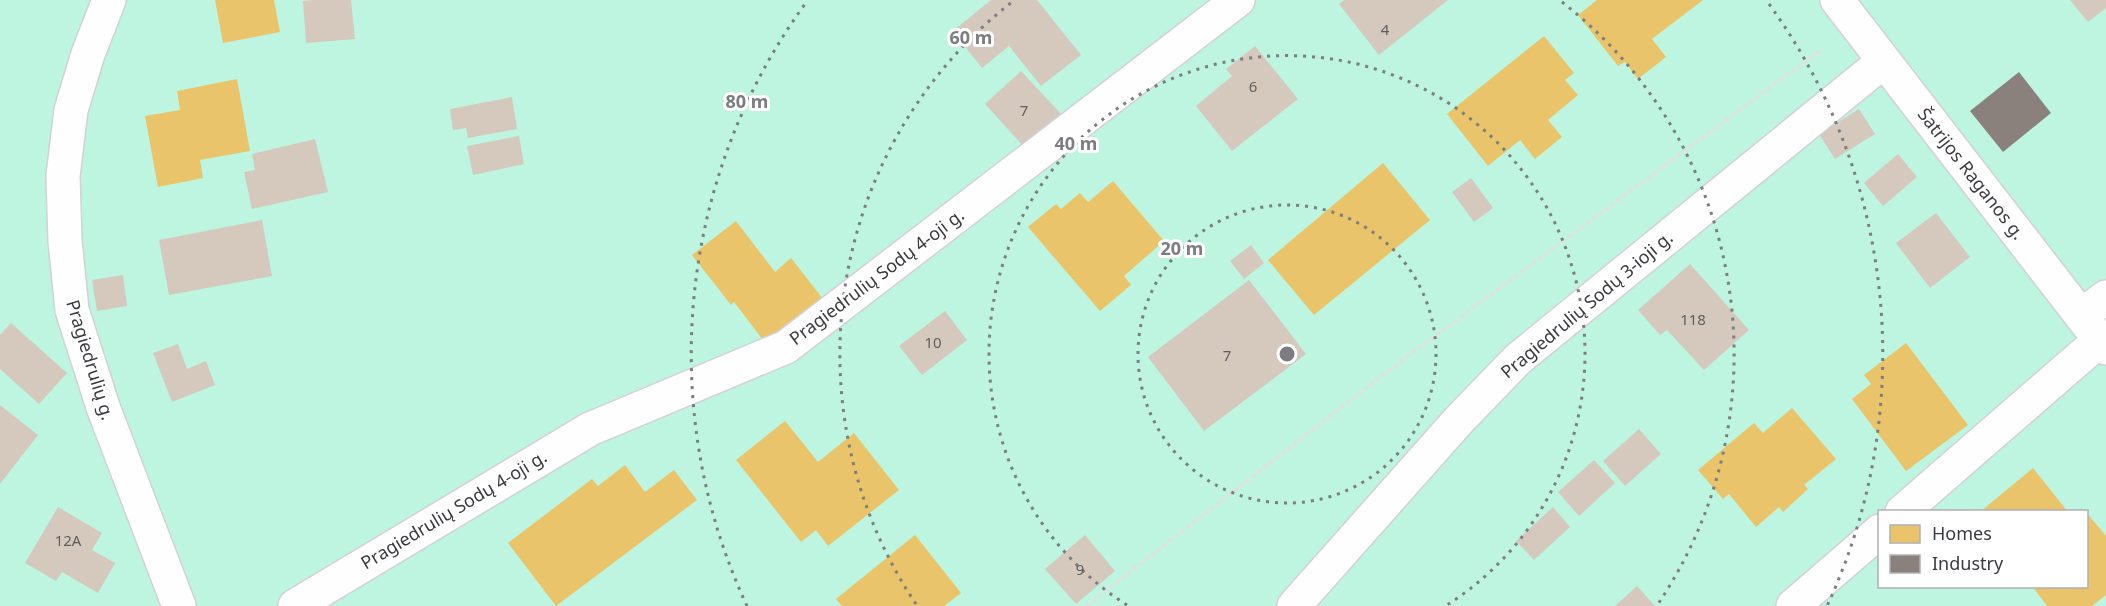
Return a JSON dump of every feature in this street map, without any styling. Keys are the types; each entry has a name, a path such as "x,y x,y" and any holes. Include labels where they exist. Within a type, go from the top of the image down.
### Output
{"street":[{"name":"Pragiedrulių g.","path":"109,0 88,54 71,110 65,154 63,176 65,241 72,310 103,407 179,606"},
{"name":"Pragiedrulių Sodų 4-oji g.","path":"295,606 590,429 786,347 1238,0"},
{"name":"Šatrijos Raganos g.","path":"1846,12 2098,325"},
{"name":"Pragiedrulių Sodų 3-ioji g.","path":"1294,606 1459,420 1518,359 1884,61"},
{"path":"1904,510 2098,325"},
{"path":"1793,606 1878,533"}],"path":[{"path":"1086,606 1846,12"}],"green space":[{"path":"0,0 2106,0 2106,606 0,606"}],"building: Homes":[{"path":"215,0 274,0 280,32 223,43"},
{"path":"1597,0 1703,0 1652,39 1666,57 1638,79 1625,62 1618,66 1578,15"},
{"path":"1544,36 1574,73 1565,80 1578,95 1548,120 1562,137 1535,159 1520,140 1488,166 1447,114"},
{"path":"237,79 250,151 200,160 203,178 158,187 145,116 180,110 177,91"},
{"path":"1383,163 1430,220 1314,315 1268,260"},
{"path":"1113,181 1164,241 1124,276 1131,285 1100,311 1028,227 1056,204 1061,209 1080,193 1088,202"},
{"path":"736,221 775,272 791,258 827,304 770,349 734,302 731,305 692,255"},
{"path":"1906,343 1968,425 1906,471 1852,399 1871,384 1864,375"},
{"path":"1792,408 1836,459 1804,485 1808,489 1783,512 1779,507 1756,527 1729,494 1723,499 1698,470 1754,423 1763,433"},
{"path":"785,421 818,462 854,433 899,490 828,546 816,530 801,542 736,460"},
{"path":"625,465 645,492 674,470 697,500 556,606 508,543 592,479 598,486"},
{"path":"2033,468 2066,510 1982,510"},
{"path":"2088,514 2106,536 2106,595 2092,606 2047,606 2034,588 2088,588"},
{"path":"915,535 961,593 944,606 842,606 836,599"}],"building: Industry":[{"path":"2019,72 2051,113 2003,152 1970,111"}],"building: Other":[{"path":"351,0 355,39 306,43 303,1"},
{"path":"991,0 1037,0 1081,55 1041,86 1009,46 982,68 953,31"},
{"path":"1344,0 1448,0 1379,55 1339,4"},
{"path":"2070,0 2106,0 2106,8 2088,22"},
{"path":"1255,46 1298,99 1232,151 1196,106 1232,76 1226,69"},
{"path":"1021,71 1064,117 1027,150 985,104"},
{"path":"512,97 517,129 468,138 466,128 453,130 450,109"},
{"path":"1859,109 1875,134 1835,159 1819,134"},
{"path":"519,136 524,164 473,175 467,146"},
{"path":"315,139 328,192 252,209 244,172 255,170 252,154"},
{"path":"1898,154 1917,177 1883,206 1864,183"},
{"path":"1471,178 1493,208 1474,222 1452,192"},
{"path":"1936,213 1970,257 1930,288 1896,243"},
{"path":"262,220 272,276 169,295 159,240"},
{"path":"1251,245 1264,263 1244,279 1230,261"},
{"path":"1690,264 1749,330 1704,370 1667,330 1660,335 1638,310"},
{"path":"123,275 127,306 97,311 92,280"},
{"path":"1249,280 1306,354 1204,431 1148,357"},
{"path":"945,311 967,340 922,375 899,346"},
{"path":"11,323 67,373 39,404 0,369 0,335"},
{"path":"178,344 187,369 206,361 215,385 172,402 153,353"},
{"path":"0,405 38,435 0,484"},
{"path":"1639,429 1661,454 1625,486 1603,461"},
{"path":"1594,460 1615,483 1579,516 1558,492"},
{"path":"58,507 102,533 92,550 115,563 98,593 62,572 56,581 25,563"},
{"path":"1553,507 1570,527 1534,560 1516,541"},
{"path":"1085,535 1115,571 1076,604 1045,569"},
{"path":"1637,586 1655,606 1615,606"}]}
